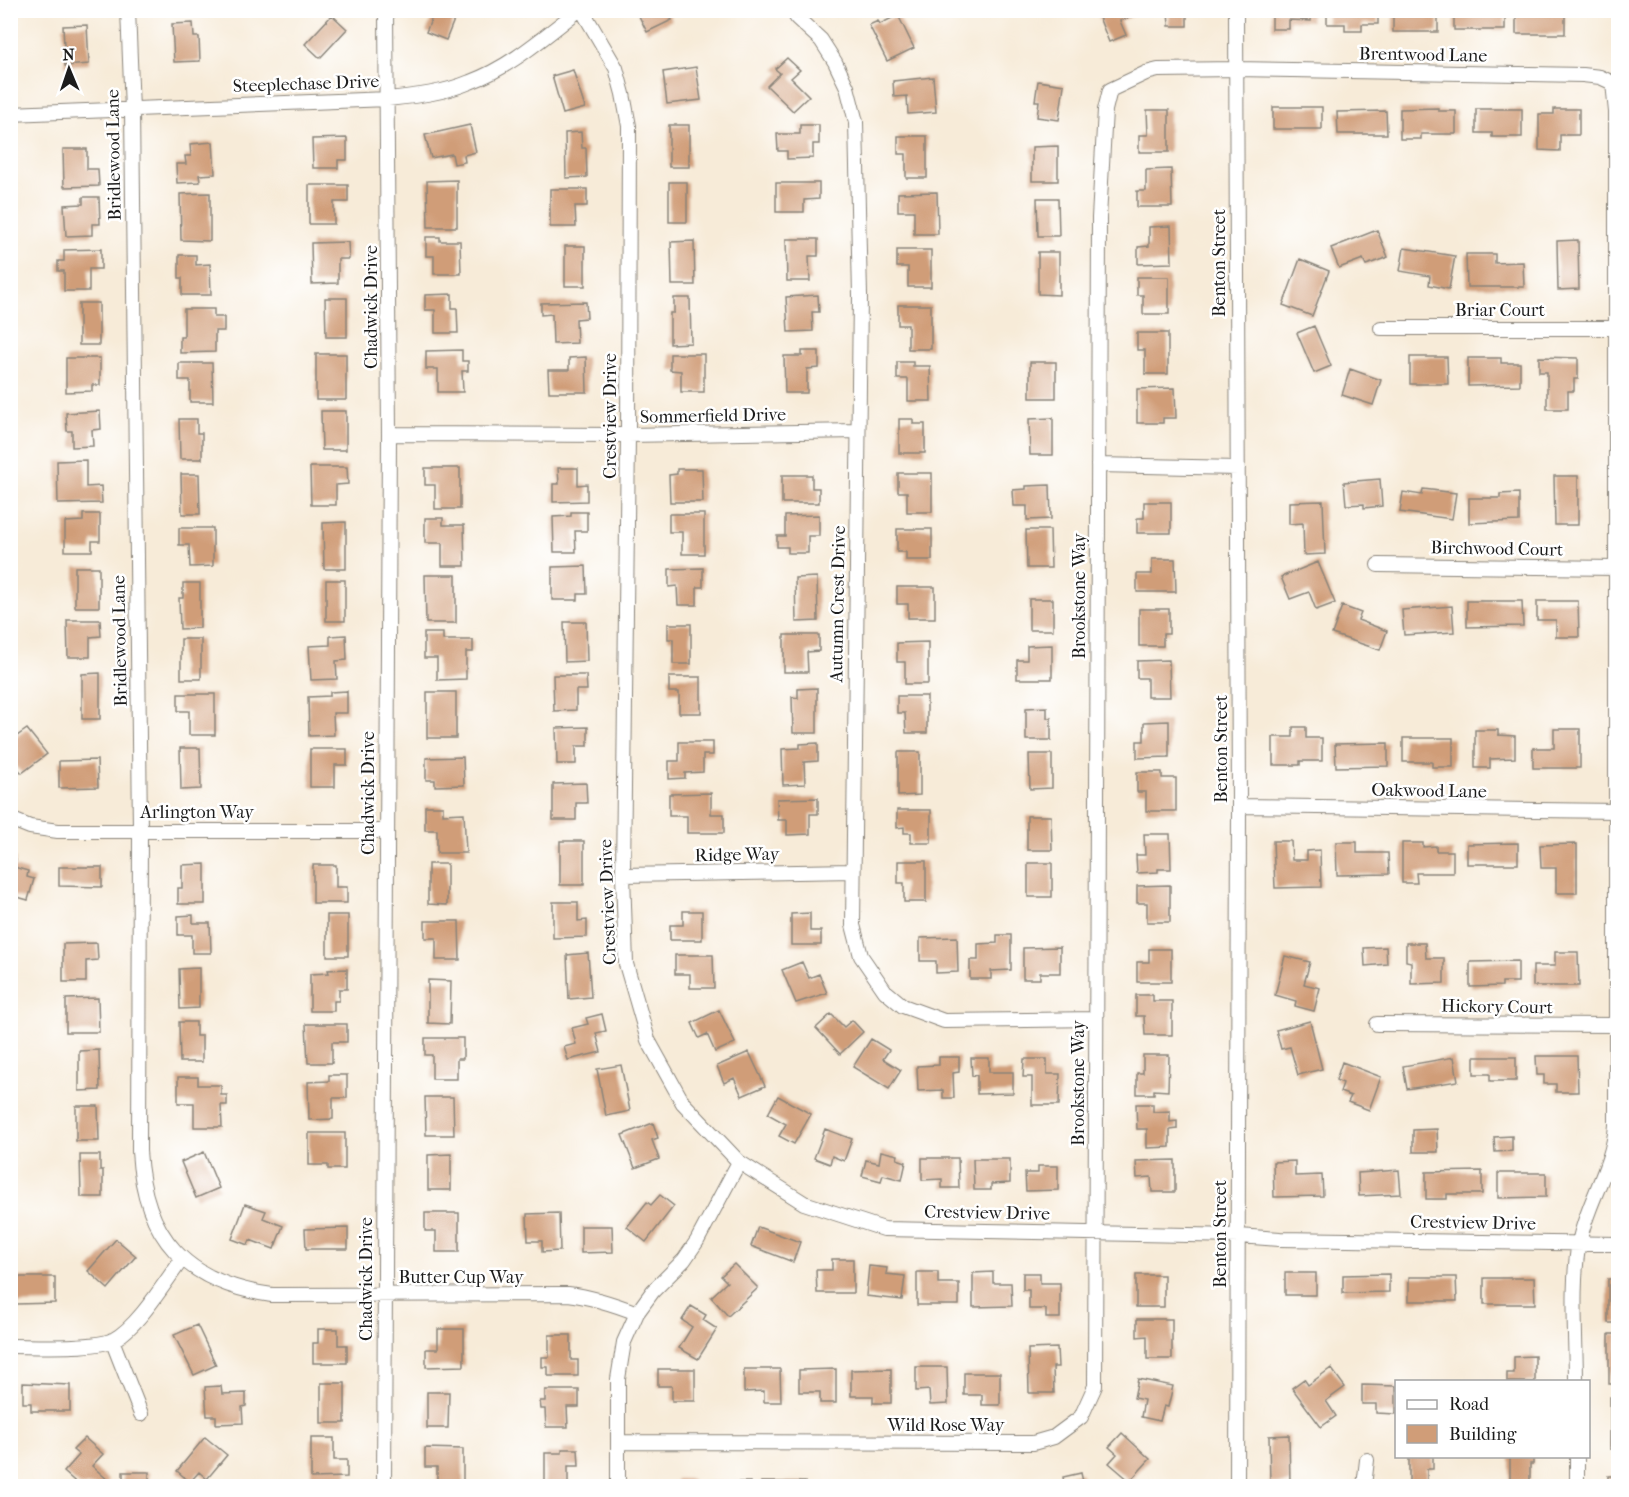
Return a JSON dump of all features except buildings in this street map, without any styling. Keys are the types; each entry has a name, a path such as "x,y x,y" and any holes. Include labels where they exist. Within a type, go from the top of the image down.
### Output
{"street":[{"name":"Bridlewood Lane","path":"128,10 132,110 140,830 139,1151 141,1180 150,1211 165,1238 183,1259"},
{"name":"Chadwick Drive","path":"384,1486 389,434 386,10"},
{"name":"Steeplechase Drive","path":"10,114 388,99 446,90 494,71 580,10"},
{"name":"Crestview Drive","path":"580,10 616,68 628,126 628,435 623,875 626,964 648,1041 683,1103 739,1162 804,1203 884,1229 1239,1236 1280,1239 1618,1244"},
{"name":"Autumn Crest Drive","path":"792,10 797,18 821,40 835,62 848,87 856,122 860,295 853,925 861,956 885,991 903,1006 944,1021 1095,1019"},
{"name":"Benton Street","path":"1236,10 1239,806 1237,1486"},
{"name":"Brentwood Lane","path":"1236,69 1583,75 1600,77 1612,83 1616,112 1617,328"},
{"name":"Brookstone Way","path":"1095,1234 1099,218 1105,110 1110,90 1146,73 1158,70 1236,69"},
{"name":"Briar Court","path":"1382,328 1617,328"},
{"path":"1576,1380 1575,1276 1579,1243 1589,1211 1612,1155 1615,1139 1617,328"},
{"name":"Sommerfield Drive","path":"389,434 628,435 858,431"},
{"path":"1098,465 1238,468"},
{"name":"Birchwood Court","path":"1378,565 1616,568"},
{"name":"Oakwood Lane","path":"1239,806 1617,811"},
{"name":"Arlington Way","path":"10,819 30,827 58,831 386,831"},
{"name":"Ridge Way","path":"623,875 853,871"},
{"name":"Hickory Court","path":"1377,1024 1616,1025"},
{"path":"618,1486 619,1365 624,1342 637,1313 653,1291 684,1260 697,1241 739,1162"},
{"name":"Wild Rose Way","path":"618,1442 1033,1443 1054,1437 1081,1417 1095,1386 1095,1234"},
{"path":"10,1346 61,1346 112,1340 135,1322 183,1259"},
{"name":"Butter Cup Way","path":"183,1259 215,1280 248,1292 272,1295 568,1294 589,1296 637,1313"},
{"path":"112,1340 141,1414"},
{"path":"1576,1458 1577,1486"},
{"path":"1364,1486 1367,1460"}]}
